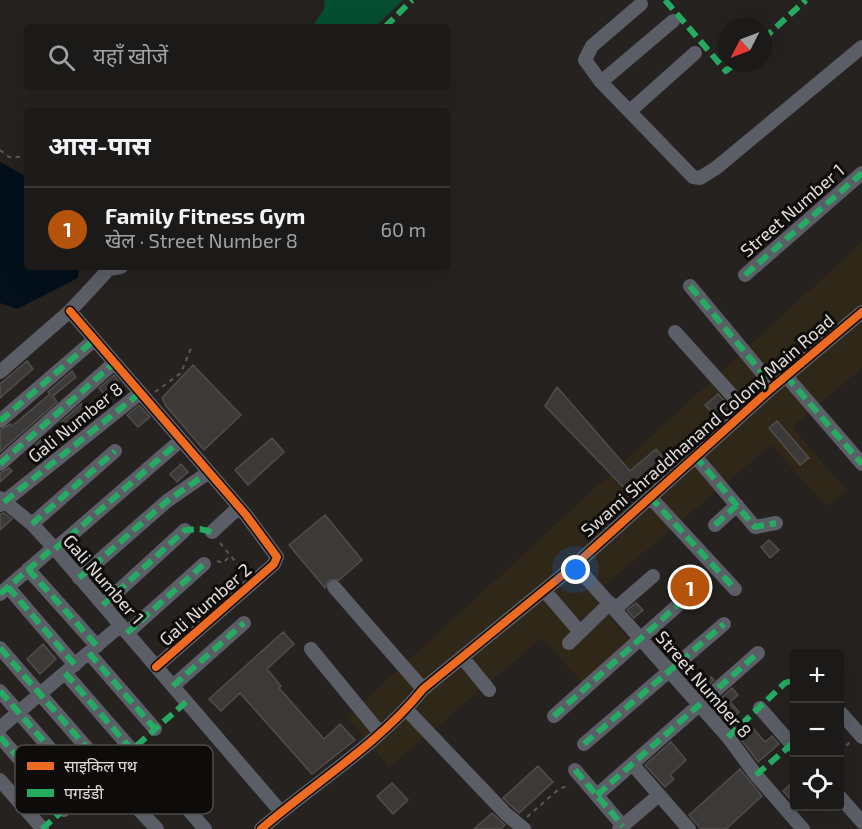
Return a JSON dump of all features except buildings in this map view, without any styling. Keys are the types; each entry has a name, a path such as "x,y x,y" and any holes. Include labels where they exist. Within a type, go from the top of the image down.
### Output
{"street":[{"path":"640,4 586,53 587,66 693,177 700,178 716,168 862,47"},
{"path":"601,82 673,21"},
{"path":"630,111 696,53"},
{"name":"Street Number 1","path":"745,275 862,173"},
{"path":"2,365 70,311 84,293 108,270"},
{"path":"690,286 773,386"},
{"path":"70,311 239,507 212,532"},
{"name":"Swami Shraddhanand Colony Main Road","path":"261,829 380,733 407,710 423,689 575,565 773,386 860,319"},
{"path":"675,332 746,411"},
{"path":"0,421 94,339"},
{"path":"0,464 114,363"},
{"path":"786,375 862,464"},
{"name":"Gali Number 8","path":"1,502 144,397"},
{"path":"128,745 70,669 4,590 182,440"},
{"path":"32,524 115,451"},
{"path":"695,456 755,526 776,523"},
{"path":"79,578 166,501 209,472"},
{"path":"650,497 735,589"},
{"name":"Gali Number 1","path":"1,502 32,524 54,548 281,812"},
{"path":"715,525 737,505"},
{"name":"Gali Number 2","path":"156,667 274,564 277,557 275,551 239,507"},
{"path":"103,605 185,530"},
{"path":"0,728 39,693 93,650 124,629 204,564"},
{"name":"Street Number 8","path":"575,565 700,705 803,829"},
{"path":"28,569 155,729"},
{"path":"569,643 612,606 653,576"},
{"path":"334,587 423,689"},
{"path":"554,716 696,589"},
{"path":"544,590 580,632"},
{"path":"173,686 244,623"},
{"path":"584,744 670,673 724,624"},
{"path":"0,648 84,745"},
{"path":"311,649 380,733"},
{"path":"597,795 758,653"},
{"path":"462,657 489,690"},
{"path":"0,691 47,745"},
{"path":"760,708 790,741"},
{"path":"407,710 506,814 524,829"},
{"path":"844,716 862,737"},
{"path":"0,736 15,753"},
{"path":"632,764 689,829"},
{"path":"575,770 621,827 659,795"},
{"path":"0,780 15,797"},
{"path":"844,802 862,822"},
{"path":"30,814 42,828"},
{"path":"143,814 157,829"},
{"path":"192,814 205,829"}],"path":[{"path":"0,150 9,157 24,157"},
{"path":"144,397 177,378 191,348"},
{"path":"212,532 253,582"},
{"path":"524,829 526,818 559,789 585,781"}],"shaded area":[{"path":"862,242 862,368 792,427 847,491 826,506 771,445 592,596 632,643 584,685 542,638 389,767 347,717"}],"green space":[{"path":"325,0 403,0 378,24 314,24 324,9"}],"water":[{"path":"0,162 24,175 24,270 79,270 78,278 17,309 0,303"}],"marked path":[{"path":"388,24 412,0"},
{"path":"665,0 718,62"},
{"path":"772,31 806,0"},
{"path":"745,275 862,173"},
{"path":"690,286 773,386"},
{"path":"0,421 94,340"},
{"path":"0,464 114,363"},
{"path":"786,376 862,464"},
{"path":"4,502 140,393"},
{"path":"55,549 181,440"},
{"path":"32,524 115,451"},
{"path":"695,456 755,527 776,523"},
{"path":"79,578 167,501 209,472"},
{"path":"650,497 735,589"},
{"path":"715,525 737,505"},
{"path":"103,605 185,530 200,529 212,532"},
{"path":"0,594 53,548"},
{"path":"127,633 204,564"},
{"path":"28,569 97,646"},
{"path":"8,587 75,665"},
{"path":"554,716 696,589"},
{"path":"173,686 244,623"},
{"path":"584,744 724,624"},
{"path":"0,648 84,745"},
{"path":"89,653 155,729"},
{"path":"597,795 758,653"},
{"path":"65,673 128,745"},
{"path":"728,737 785,683 790,681"},
{"path":"0,691 47,745"},
{"path":"137,745 186,702"},
{"path":"0,737 15,754"},
{"path":"756,775 790,746"},
{"path":"575,770 623,826"},
{"path":"42,829 59,814"}],"cycle path":[{"path":"70,311 246,515 277,557 274,564 156,667"},
{"path":"261,829 387,728 423,689 575,565 766,393 862,312"}],"place":[{"name":"Family Fitness Gym","path":"690,587"}]}
